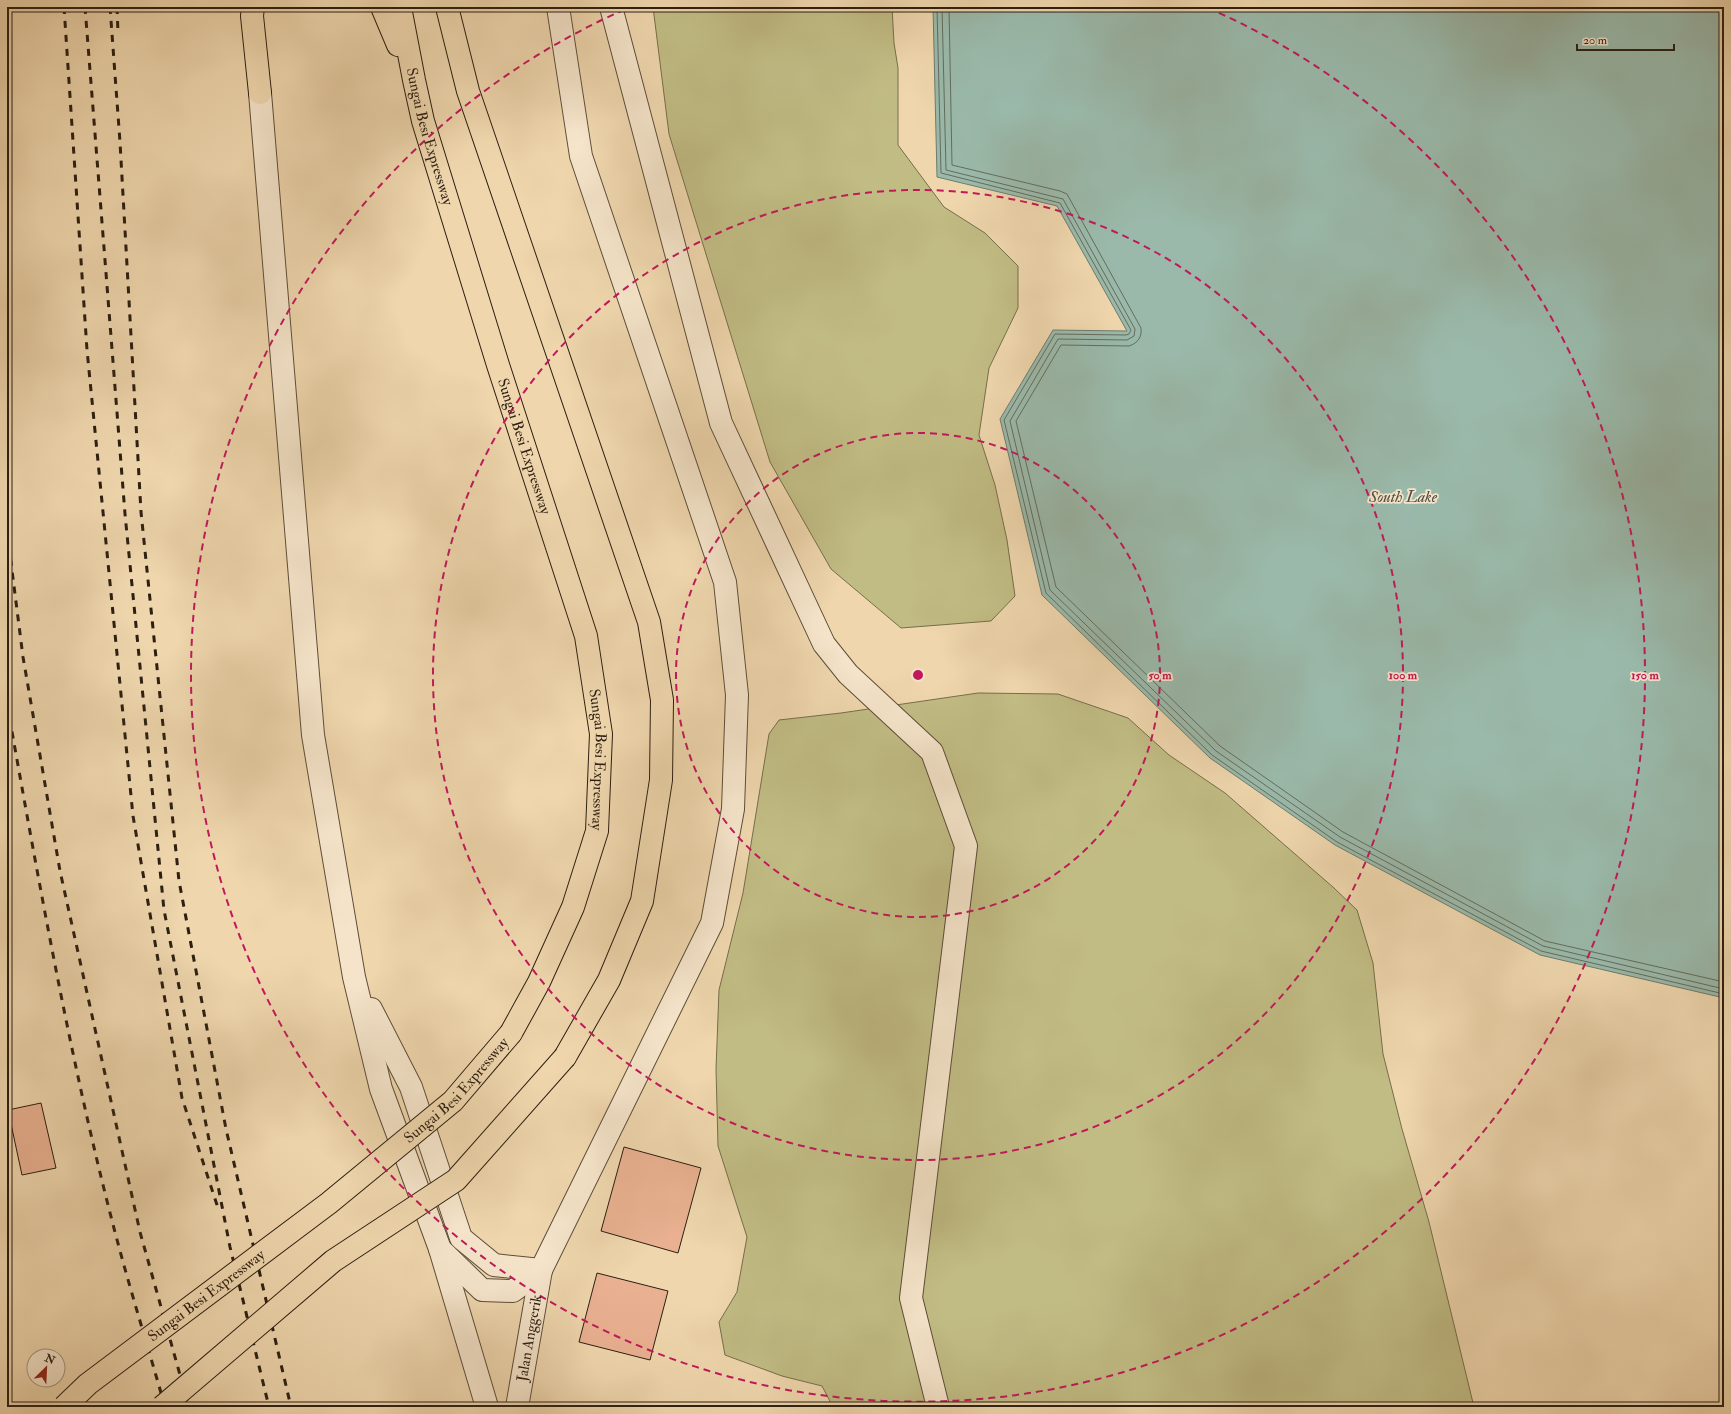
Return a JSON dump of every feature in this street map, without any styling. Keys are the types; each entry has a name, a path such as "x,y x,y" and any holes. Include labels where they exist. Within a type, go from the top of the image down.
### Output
{"highway":[{"path":"253,7 252,16 260,93"},
{"path":"260,93 265,7"},
{"path":"382,7 414,80"},
{"name":"Sungai Besi Expressway","path":"64,1407 88,1384 329,1203 453,1101 511,1033 539,982 573,907 597,831 601,734 586,636 498,365 423,121 400,7"},
{"path":"162,1407 333,1260 456,1180 565,1057 609,980 642,901 661,780 662,700 649,622 468,91 447,7"}],"street":[{"path":"440,1250 482,1290 513,1291 541,1270 712,923 732,809 737,695 725,582 581,156 558,7"},
{"path":"611,7 721,423 824,644 848,674 932,752 966,846 911,1298 938,1407"},
{"path":"260,93 313,735 354,977 381,1090 440,1250 487,1407"},
{"path":"354,977 411,1087 461,1238 494,1265 541,1270"},
{"name":"Jalan Anggerik","path":"517,1407 541,1270"}],"shaded area":[{"path":"653,7 892,7 894,43 898,68 898,145 944,207 985,233 1018,266 1018,308 989,368 979,435 995,485 1007,540 1015,596 991,621 901,628 831,569 770,462 669,134"},
{"path":"978,693 1058,694 1128,718 1169,755 1225,793 1334,888 1357,910 1373,963 1383,1054 1402,1129 1429,1222 1474,1407 833,1407 822,1386 782,1376 725,1355 719,1322 737,1292 747,1237 718,1146 716,1069 719,990 743,893 769,734 779,720 841,713"}],"water":[{"name":"South Lake","path":"933,7 1724,7 1724,998 1540,955 1335,845 1210,758 1042,595 1000,419 1053,330 1127,331 1057,206 937,177"}],"building":[{"path":"41,1103 56,1168 22,1175 8,1110"},
{"path":"624,1147 701,1168 678,1253 601,1231"},
{"path":"597,1273 668,1291 650,1360 579,1342"}],"railway":[{"path":"64,7 87,350 133,816 182,1098 218,1208"},
{"path":"85,7 125,514 164,910 230,1247 269,1407"},
{"path":"110,7 120,142 141,512 179,881 226,1129 291,1407"},
{"path":"117,7 118,33"},
{"path":"7,531 23,657 60,871 140,1232 189,1407"},
{"path":"7,704 56,971 84,1104 116,1236 165,1407"}]}
